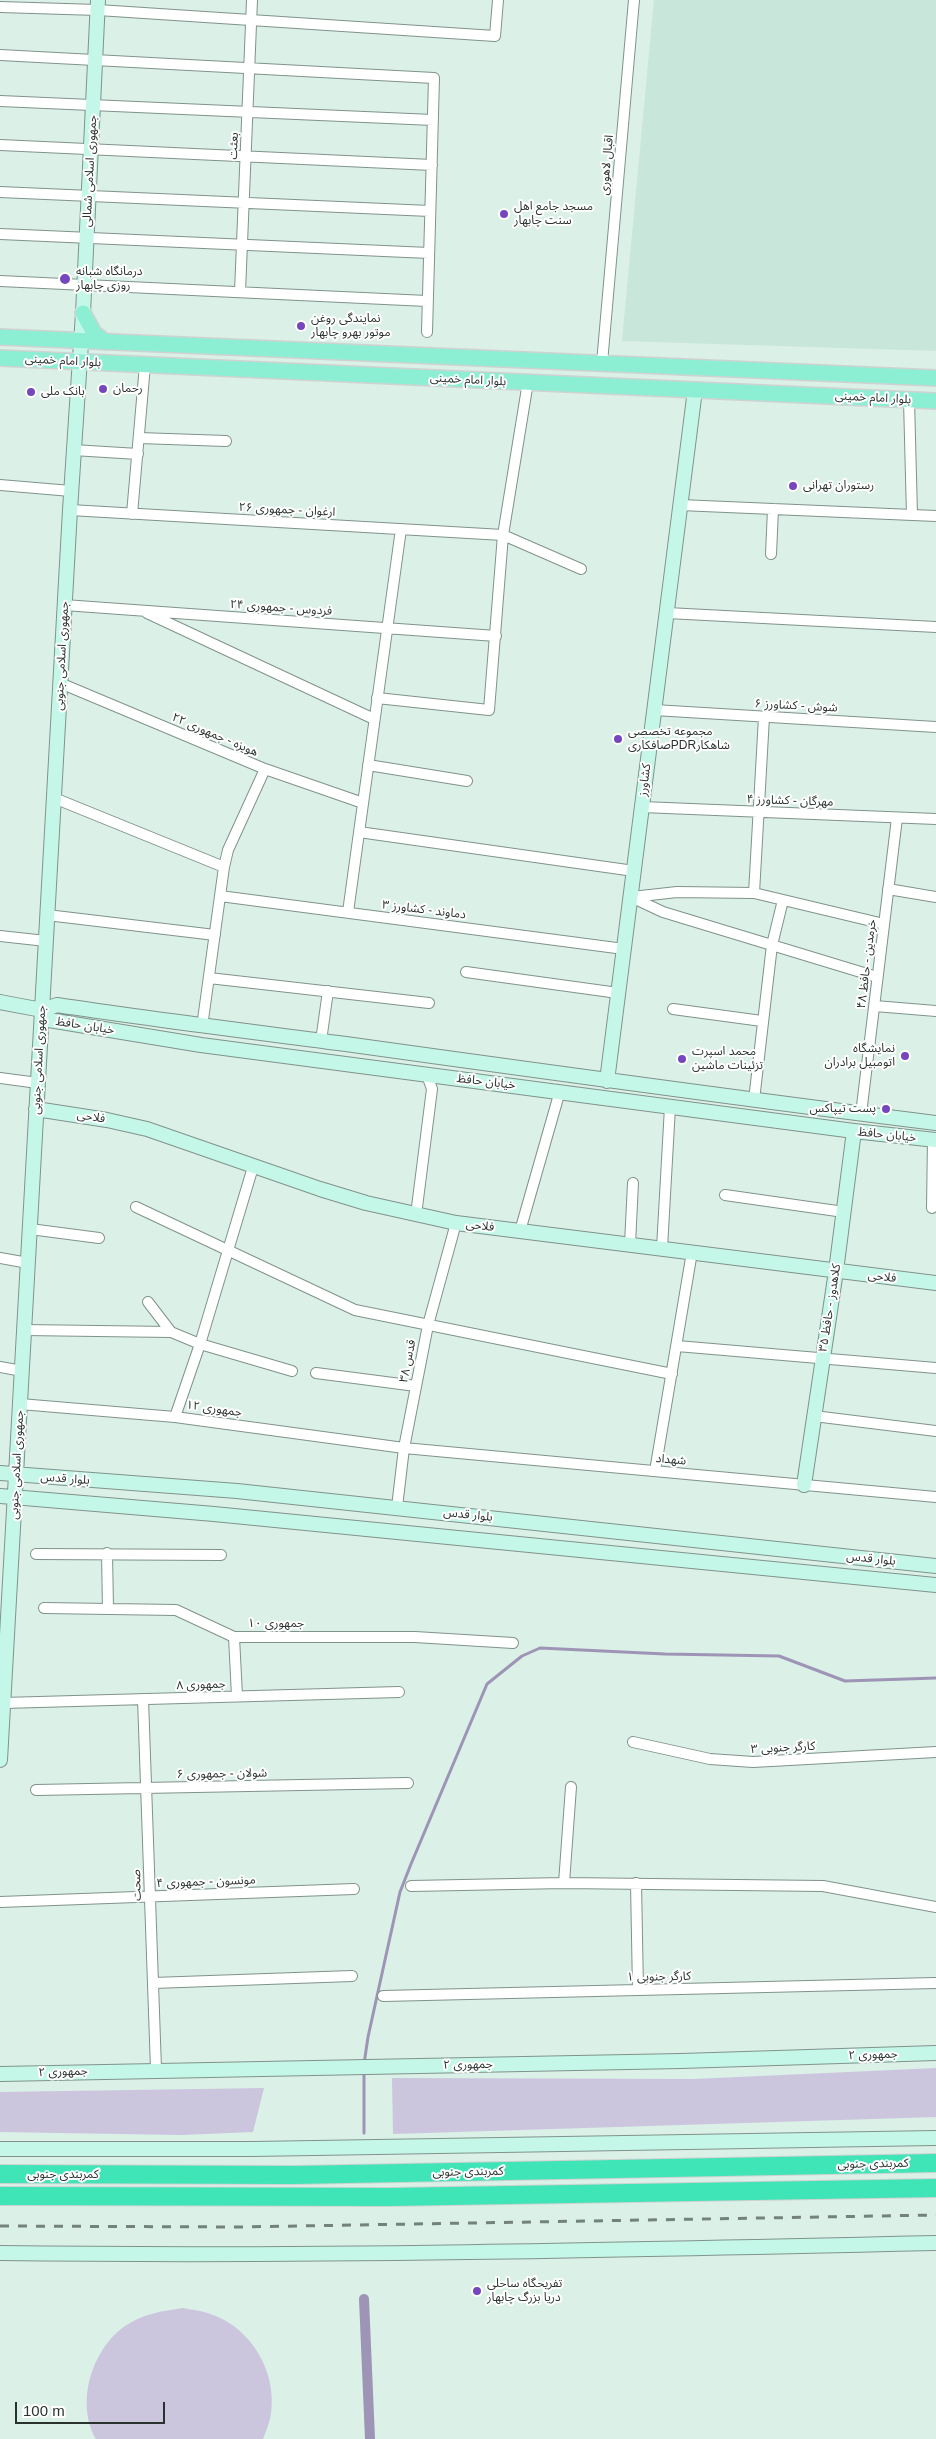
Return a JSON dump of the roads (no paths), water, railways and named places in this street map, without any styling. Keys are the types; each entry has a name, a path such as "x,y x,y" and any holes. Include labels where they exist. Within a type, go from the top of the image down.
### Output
{"highway":[{"name":"کمربندی جنوبی","path":"0,2174 294,2175 936,2163"},
{"name":"کمربندی جنوبی","path":"0,2196 389,2197 936,2188"}],"main road":[{"name":"جمهوری اسلامی شمالی","path":"80,361 98,5"},
{"path":"62,340 73,332 83,313"},
{"path":"83,313 94,333 105,342"},
{"name":"بلوار امام خمینی","path":"0,337 936,378"},
{"name":"بلوار امام خمینی","path":"0,358 936,401"},
{"name":"جمهوری اسلامی جنوبی","path":"0,1760 64,604 80,361"},
{"name":"کشاورز","path":"607,1082 695,390"},
{"name":"خیابان حافظ","path":"0,1002 42,1010 58,1005 202,1027 321,1041 607,1082 936,1123"},
{"name":"خیابان حافظ","path":"42,1010 49,1020 201,1044 712,1113 935,1139"},
{"path":"483,1082 486,1064"},
{"path":"712,1113 715,1095"},
{"name":"فلاحی","path":"36,1109 147,1128 253,1167 366,1203 456,1223 936,1283"},
{"name":"کلاهدوز - حافظ ۳۵","path":"804,1485 836,1271 854,1131"},
{"name":"بلوار قدس","path":"0,1473 237,1491 936,1566"},
{"name":"بلوار قدس","path":"0,1496 214,1514 936,1585"},
{"path":"528,1545 530,1522"},
{"name":"جمهوری ۲","path":"0,2074 156,2069 671,2061 936,2053"},
{"path":"0,2149 390,2148 936,2138"},
{"path":"0,2253 175,2255 675,2249 936,2243"}],"street":[{"name":"بعثت","path":"240,292 252,0"},
{"path":"0,7 98,5 252,20 495,36 498,0"},
{"name":"اقبال لاهوری","path":"602,363 634,0"},
{"path":"0,55 95,62 434,78 427,332"},
{"path":"0,100 433,120"},
{"path":"0,145 432,165"},
{"path":"0,192 430,212"},
{"path":"0,234 86,240 429,253"},
{"path":"0,281 428,301"},
{"path":"132,514 145,365"},
{"path":"377,698 489,710 503,535 528,382"},
{"path":"909,400 912,515"},
{"path":"139,438 226,441"},
{"path":"73,450 138,454"},
{"path":"0,485 71,491"},
{"path":"680,505 936,516"},
{"path":"771,554 773,509"},
{"name":"ارغوان - جمهوری ۲۶","path":"70,510 503,535"},
{"path":"348,912 401,529"},
{"path":"503,535 581,569"},
{"name":"فردوس - جمهوری ۲۴","path":"64,604 496,636"},
{"path":"141,610 374,719"},
{"path":"666,614 936,627"},
{"name":"هویزه - جمهوری ۲۲","path":"60,683 265,769 363,803"},
{"name":"شوش - کشاورز ۶","path":"654,710 936,727"},
{"path":"754,892 764,717"},
{"path":"368,765 467,781"},
{"path":"202,1027 228,850 265,769"},
{"path":"54,798 224,867"},
{"name":"مهرگان - کشاورز ۴","path":"642,807 936,820"},
{"name":"خرمدین - حافظ ۴۸","path":"861,1114 897,818"},
{"path":"359,832 634,871"},
{"path":"888,889 936,897"},
{"path":"631,897 677,892 754,892 884,924"},
{"name":"دماوند - کشاورز ۳","path":"220,896 624,949"},
{"path":"631,897 663,912 878,977"},
{"path":"754,1100 772,945 783,900"},
{"path":"47,915 215,935"},
{"path":"0,936 46,941"},
{"path":"466,972 618,993"},
{"path":"209,978 429,1003"},
{"path":"321,1041 328,991"},
{"path":"875,1006 936,1011"},
{"path":"673,1009 762,1021"},
{"path":"416,1215 432,1089 426,1074"},
{"path":"0,1078 38,1083"},
{"path":"520,1231 560,1091"},
{"path":"662,1248 670,1107"},
{"path":"932,1208 935,1139"},
{"path":"175,1417 200,1344 253,1167"},
{"path":"630,1244 633,1183"},
{"path":"725,1195 844,1212"},
{"path":"136,1207 355,1310 672,1374"},
{"name":"قدس ۳۸","path":"397,1507 404,1448 428,1325 456,1223"},
{"path":"30,1229 99,1238"},
{"path":"655,1471 692,1252"},
{"path":"0,1258 28,1263"},
{"path":"148,1302 171,1332"},
{"path":"24,1330 171,1332 200,1344 292,1372"},
{"path":"677,1346 936,1368"},
{"path":"0,1367 22,1371"},
{"path":"316,1373 416,1386"},
{"name":"جمهوری ۱۲","path":"20,1404 175,1417 404,1448"},
{"path":"814,1416 936,1431"},
{"name":"شهداد","path":"404,1448 936,1497"},
{"path":"108,1553 108,1609"},
{"path":"36,1554 221,1555"},
{"name":"جمهوری ۱۰","path":"44,1608 176,1610 234,1637 415,1637 513,1643"},
{"path":"234,1637 237,1696"},
{"name":"جمهوری ۸","path":"3,1703 398,1692"},
{"name":"صحت","path":"143,1699 156,2069"},
{"name":"کارگر جنوبی ۳","path":"633,1742 710,1759 753,1762 936,1752"},
{"name":"شولان - جمهوری ۶","path":"36,1790 408,1783"},
{"path":"564,1882 571,1787"},
{"path":"411,1886 564,1882 823,1886 936,1907"},
{"path":"636,1883 638,1990"},
{"name":"مونسون - جمهوری ۴","path":"0,1902 354,1889"},
{"path":"153,1983 352,1976"},
{"name":"کارگر جنوبی ۱","path":"384,1996 936,1983"}],"waterway":[{"path":"364,2064 368,2037 400,1892 487,1684 522,1656 540,1648 665,1654 779,1656 845,1681 936,1678"},
{"path":"364,2071 364,2133"},
{"path":"364,2299 370,2439"}],"railway":[{"path":"0,2226 239,2227 936,2215"}],"place":[{"name":"مسجد جامع اهل سنت چابهار","path":"504,214"},
{"name":"درمانگاه شبانه روزی چابهار","path":"65,279"},
{"name":"نمایندگی روغن موتور بهرو چابهار","path":"301,326"},
{"name":"رحمان","path":"103,389"},
{"name":"بانک ملی","path":"31,392"},
{"name":"رستوران تهرانی","path":"793,486"},
{"name":"مجموعه تخصصی صافکاریPDRشاهکار","path":"618,739"},
{"name":"نمایشگاه اتومبیل برادران","path":"905,1056"},
{"name":"محمد اسپرت تزئینات ماشین","path":"682,1059"},
{"name":"پست تیپاکس","path":"886,1109"},
{"name":"تفریحگاه ساحلی دریا بزرگ چابهار","path":"477,2291"}]}
